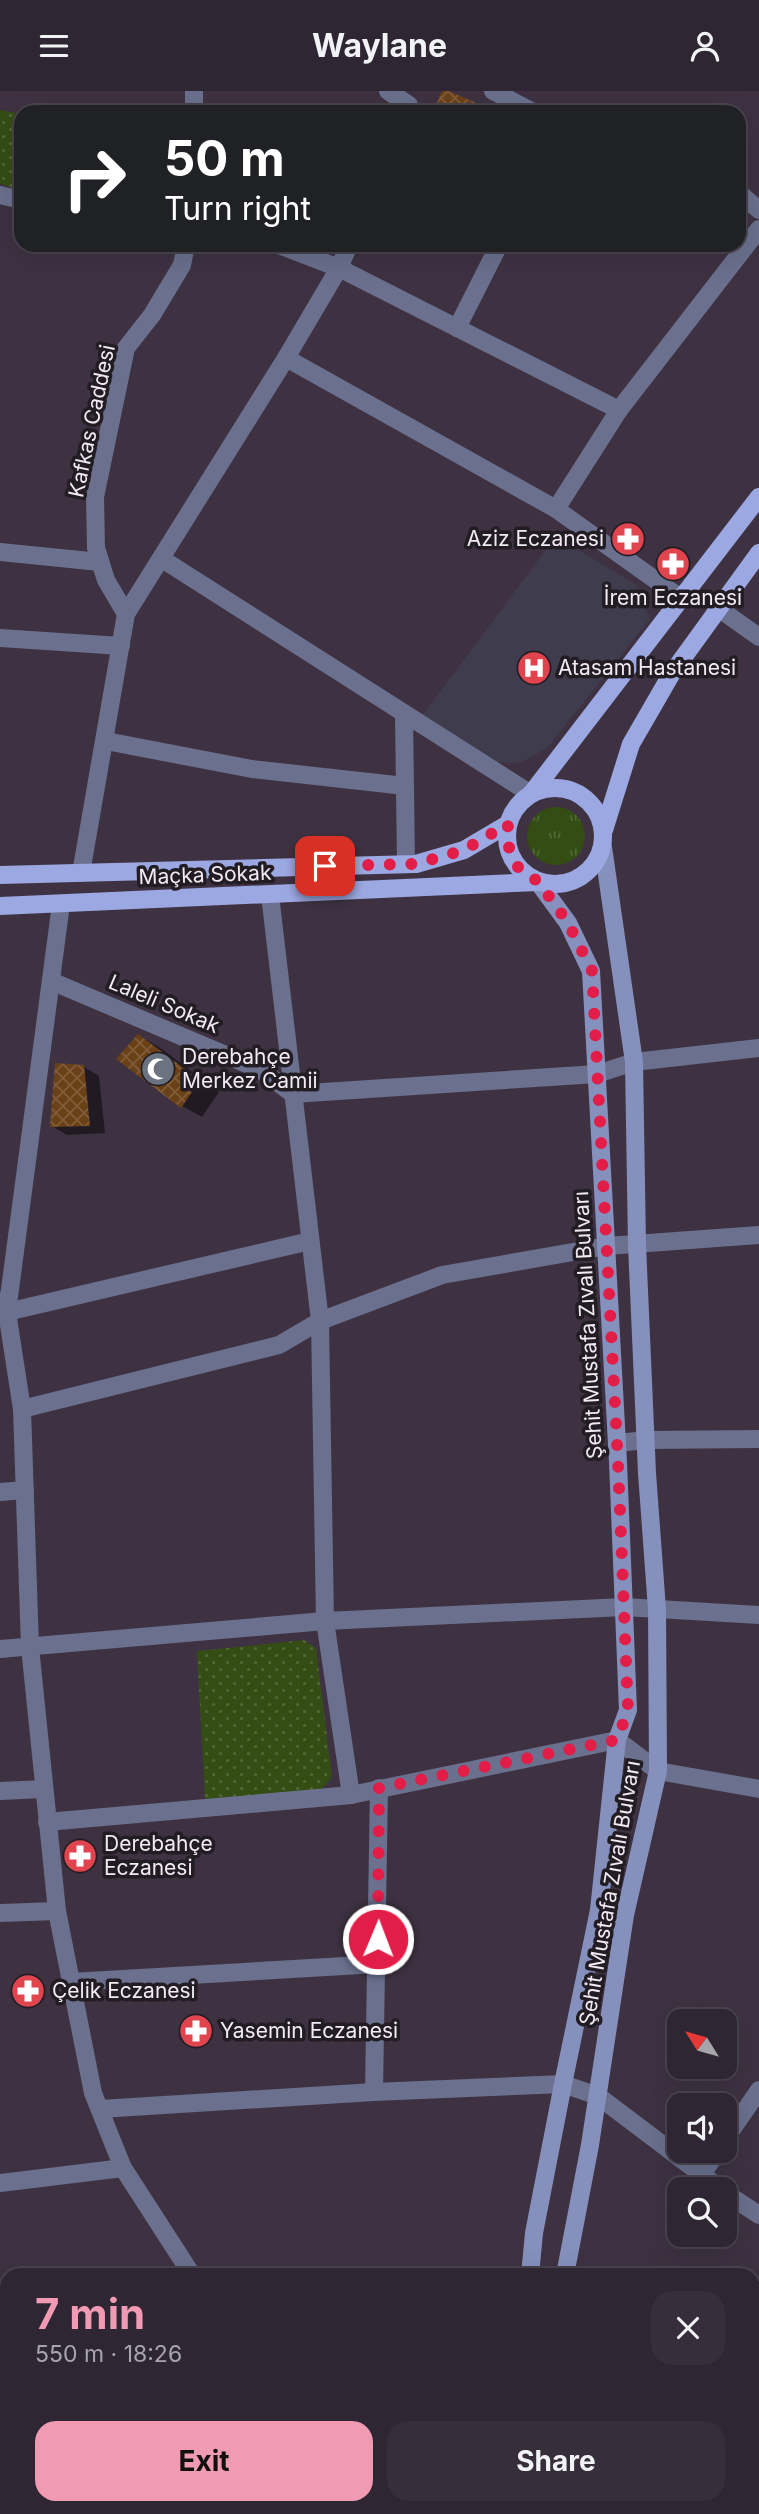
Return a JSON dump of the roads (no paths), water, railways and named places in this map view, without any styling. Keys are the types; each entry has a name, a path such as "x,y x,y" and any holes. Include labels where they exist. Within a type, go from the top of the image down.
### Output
{"main road":[{"path":"531,794 546,788 562,787 577,792 590,801 599,814 604,838 597,862 586,874 571,882 555,885 526,875 513,858 507,838 508,824 521,802 531,794 759,497"},
{"name":"Şehit Mustafa Zıvalı Bulvarı","path":"566,2268 598,2096 625,1915 658,1771 657,1609 637,1245 634,1062 604,838 631,744 672,673 759,553"},
{"name":"Maçka Sokak","path":"0,875 416,864 464,850 508,824"},
{"name":"Şehit Mustafa Zıvalı Bulvarı","path":"531,2268 534,2233 600,1910 617,1740 628,1710 592,971 568,923 538,881"},
{"name":"Maçka Sokak","path":"0,906 538,881"}],"street":[{"path":"388,91 410,103"},
{"path":"493,91 520,105"},
{"path":"746,246 759,229"},
{"name":"Kafkas Caddesi","path":"126,614 106,580 96,548 95,497 126,348 152,314 182,265 185,252"},
{"path":"297,252 339,268 619,410"},
{"path":"81,873 126,614 286,358 346,252"},
{"path":"457,328 495,252"},
{"path":"556,509 619,410 741,252"},
{"path":"286,358 556,509 682,599"},
{"path":"0,552 100,562"},
{"path":"162,559 531,794"},
{"path":"718,608 759,637"},
{"path":"0,638 121,646"},
{"path":"404,715 406,864"},
{"path":"106,741 252,769 405,786"},
{"path":"270,895 320,1321 325,1621 351,1795"},
{"path":"61,904 4,1318 22,1409 30,1647 57,1911 93,2092 123,2168 187,2268"},
{"name":"Laleli Sokak","path":"51,981 261,1070 293,1094"},
{"path":"293,1094 597,1074 634,1062 759,1048"},
{"path":"22,1409 279,1345 320,1321 442,1275 607,1247 759,1235"},
{"path":"4,1318 310,1241"},
{"path":"617,1443 646,1440 759,1439"},
{"path":"0,1492 25,1490"},
{"path":"0,1649 325,1621 624,1607 759,1615"},
{"path":"47,1822 351,1795 617,1740 658,1771 759,1789"},
{"path":"374,2092 379,1788"},
{"path":"0,1791 44,1789"},
{"path":"0,1913 57,1911"},
{"path":"71,1982 377,1964"},
{"path":"100,2109 374,2092 563,2084 598,2096 701,2176 710,2163"},
{"path":"737,2122 759,2090"},
{"path":"0,2183 123,2168"},
{"path":"737,2200 759,2215"}],"place":[{"name":"Aziz Eczanesi","path":"628,539"},
{"name":"İrem Eczanesi","path":"673,564"},
{"name":"Atasam Hastanesi","path":"534,668"},
{"name":"Derebahçe Merkez Camii","path":"158,1069"},
{"name":"Derebahçe Eczanesi","path":"80,1856"},
{"name":"Çelik Eczanesi","path":"28,1991"},
{"name":"Yasemin Eczanesi","path":"196,2031"}]}
